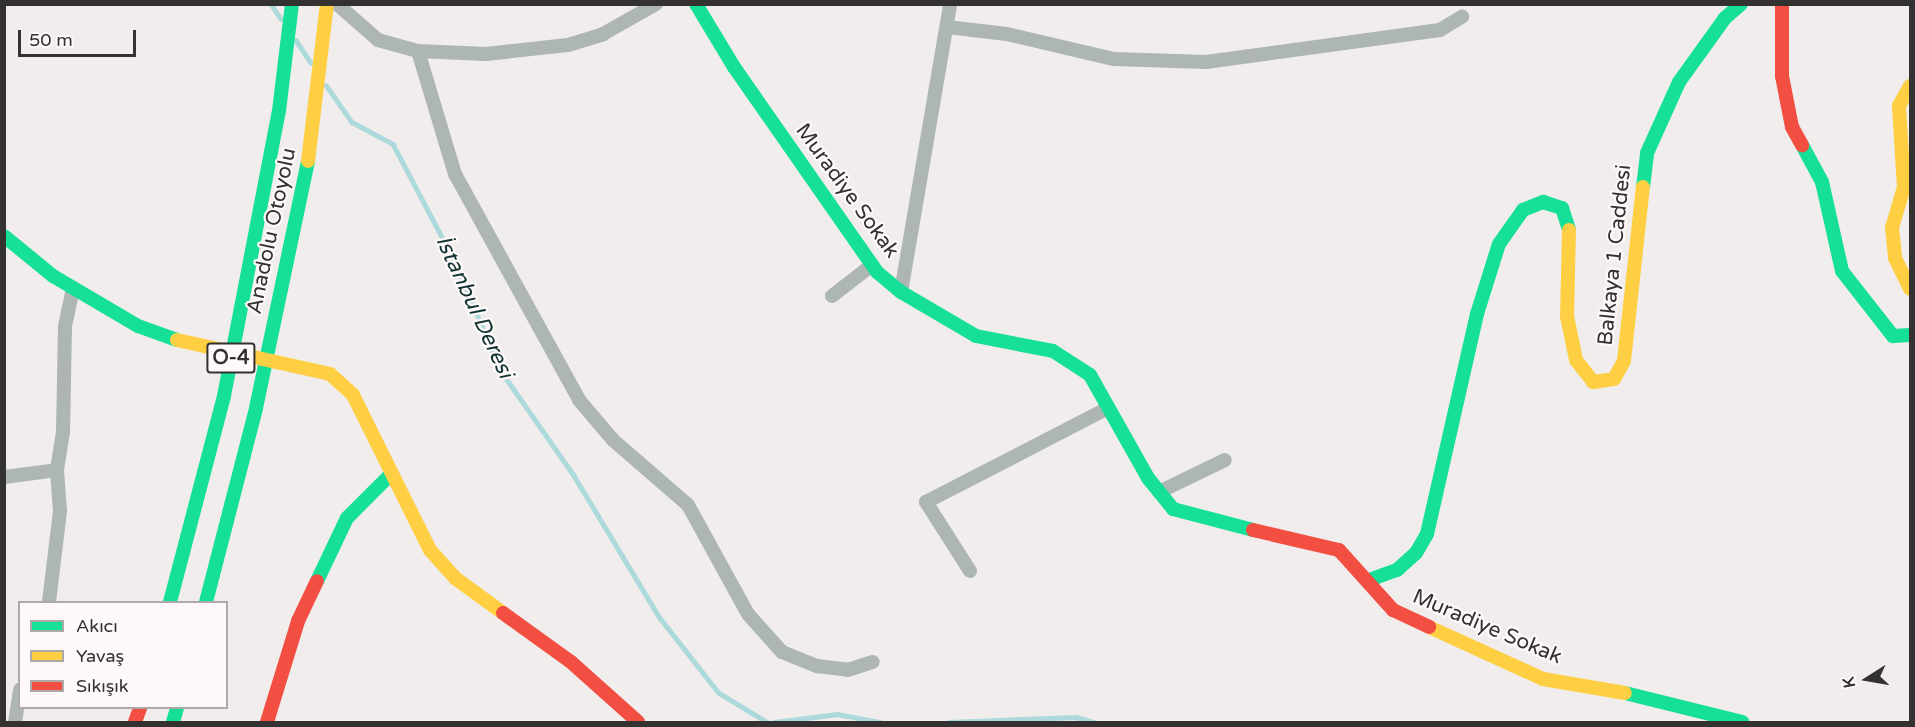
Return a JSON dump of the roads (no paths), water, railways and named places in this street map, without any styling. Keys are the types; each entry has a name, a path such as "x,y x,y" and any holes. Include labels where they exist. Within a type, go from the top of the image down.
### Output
{"main road":[{"name":"Anadolu Otoyolu","path":"171,601 224,396 279,111 291,4"},
{"name":"Anadolu Otoyolu","path":"207,601 256,408 312,142 327,4"},
{"name":"Muradiye Sokak","path":"696,4 734,68 872,266 901,292 976,336 1053,351 1090,375 1106,409 1159,492 1173,509 1233,527 1287,535 1339,550 1369,579 1394,610 1544,679 1624,693 1742,723"},
{"name":"Balkaya 1 Caddesi","path":"1369,579 1397,570 1416,553 1428,534 1477,314 1498,244 1523,210 1543,202 1562,208 1570,232 1568,316 1576,360 1593,382 1614,379 1624,362 1647,153 1678,82 1725,18 1741,4"},
{"path":"1782,4 1785,12 1782,76 1792,127 1822,182 1842,271 1893,336 1911,335"},
{"path":"1911,86 1899,106 1904,187 1892,228 1895,258 1911,289"},
{"path":"4,236 73,288 138,326 177,340 330,374 353,395 366,416 390,475 430,550 455,578 571,662 638,723"},
{"path":"267,723 298,621 347,518 390,475"}],"street":[{"path":"337,4 378,40 418,51 486,54 546,50 603,34 656,4"},
{"path":"901,292 950,4"},
{"path":"947,27 1007,34 1114,59 1206,62 1440,30 1462,17"},
{"path":"418,51 455,174 579,400 612,440 688,505 748,614 773,645 782,652 817,666 848,670 873,662"},
{"path":"832,296 872,266"},
{"path":"49,601 60,512 57,470 63,432 65,326 73,288"},
{"path":"970,571 926,502 1106,409"},
{"path":"1159,492 1225,460"},
{"path":"4,477 57,470"},
{"path":"15,723 18,703"}],"waterway":[{"name":"İstanbul Deresi","path":"271,4 281,19"},
{"name":"İstanbul Deresi","path":"296,40 311,63"},
{"name":"İstanbul Deresi","path":"326,85 352,122 393,144 449,250 503,374 573,474 660,618 719,693 767,722"},
{"name":"Muradiye Sokak","path":"774,722 837,714 880,722"},
{"name":"Muradiye Sokak","path":"949,722 1076,717 1094,722"}]}
